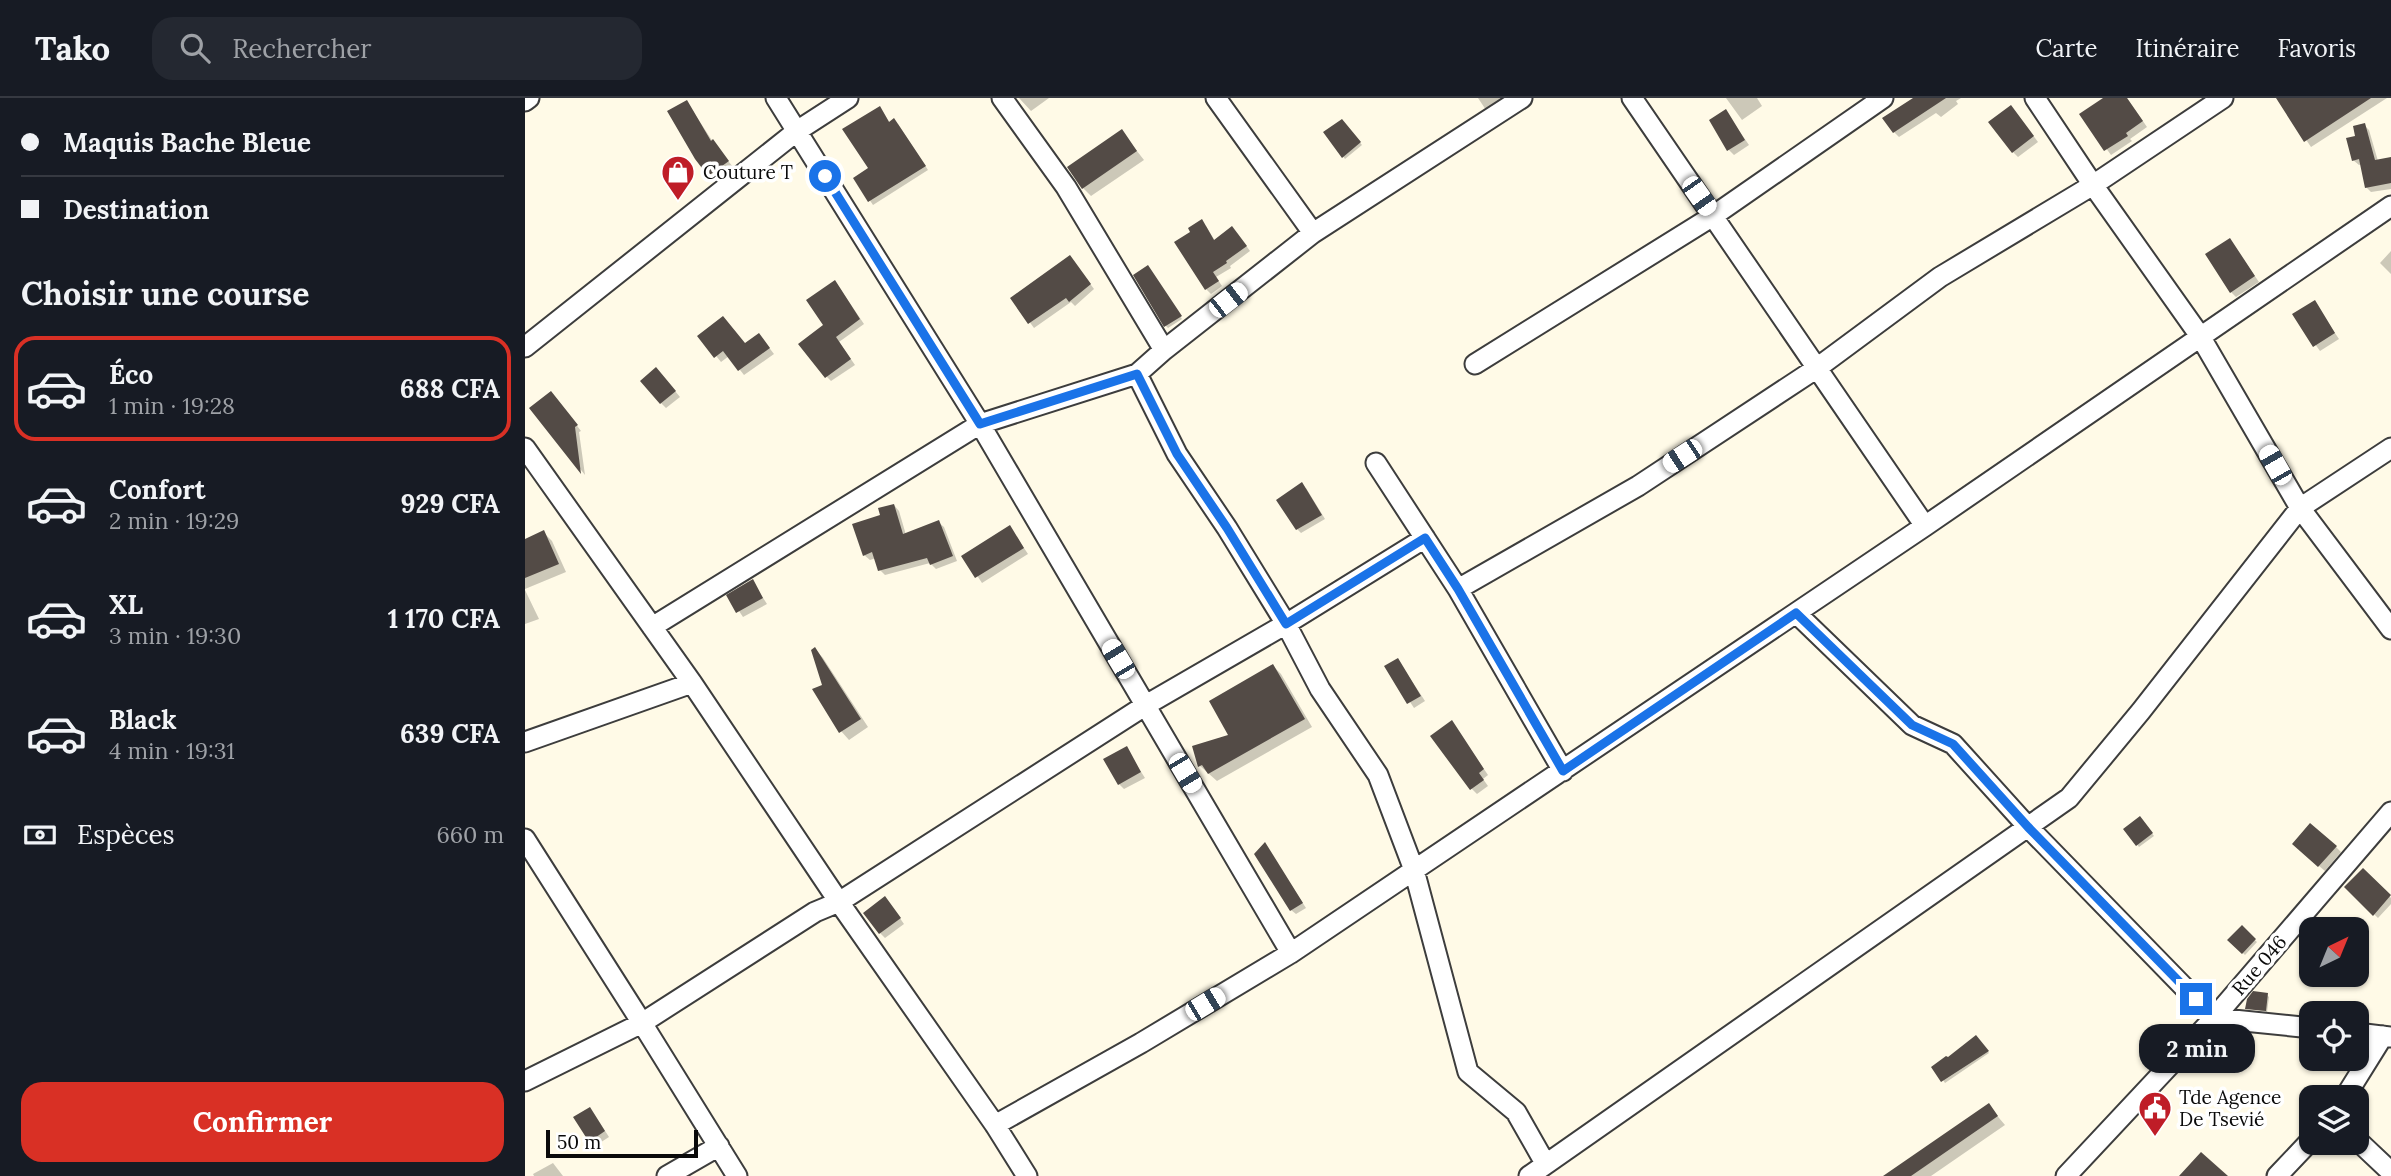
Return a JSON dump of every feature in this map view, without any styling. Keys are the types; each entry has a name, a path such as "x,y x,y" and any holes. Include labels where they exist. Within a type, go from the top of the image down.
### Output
{"street":[{"path":"525,101 529,98"},
{"path":"776,98 980,424 1291,953"},
{"path":"525,347 797,131 848,98"},
{"path":"1002,98 1066,187 1164,350"},
{"path":"1216,98 1313,233"},
{"path":"652,627 980,424 1137,374 1313,233 1522,98"},
{"path":"1632,98 1925,526"},
{"path":"1475,364 1713,216 1883,98"},
{"path":"2035,98 2200,336 2300,508 2391,629"},
{"path":"1458,589 1638,486 1817,368 1940,277 2093,185 2223,98"},
{"path":"995,1125 1141,1043 1291,953 1925,526 2391,206"},
{"path":"1137,374 1177,454 1227,528 1286,624 1320,689 1378,775 1414,870 1468,1072 1516,1112 1545,1163"},
{"path":"525,448 692,683 839,902 995,1125 1027,1176"},
{"path":"1529,1176 2069,798 2141,711 2300,508 2391,448"},
{"path":"1376,463 1458,589 1563,771"},
{"path":"525,1081 642,1023 815,912 839,902 1146,705 1286,624 1425,538"},
{"path":"1796,613 1912,725 1953,744 2028,827 2214,1018 2299,1027"},
{"path":"525,742 692,683"},
{"name":"Rue 046","path":"2066,1176 2214,1018 2391,812"},
{"path":"525,839 737,1176"},
{"path":"2352,1085 2387,1036 2369,1034"},
{"path":"667,1176 719,1146"},
{"path":"2369,1151 2391,1172"},
{"path":"2277,1176 2299,1153"}],"building":[{"path":"1913,98 1946,98 1893,133 1882,118"},
{"path":"2103,98 2127,98 2143,121 2126,133 2128,136 2104,151 2079,114"},
{"path":"2276,98 2371,98 2304,142"},
{"path":"687,100 711,141 713,139 729,161 708,176 667,111"},
{"path":"2011,105 2034,136 2012,153 1988,122"},
{"path":"880,106 889,122 894,118 926,166 868,202 853,178 868,168 842,129"},
{"path":"1726,109 1745,140 1727,151 1709,120"},
{"path":"1342,119 1361,142 1342,158 1323,132"},
{"path":"2365,123 2375,160 2391,157 2391,183 2365,188 2359,159 2352,161 2346,138 2355,136 2353,126"},
{"path":"1122,129 1137,151 1082,189 1067,167"},
{"path":"1202,219 1214,240 1232,226 1247,246 1213,272 1219,281 1205,290 1174,242 1190,232 1188,228"},
{"path":"2230,238 2255,276 2230,293 2205,254"},
{"path":"1070,255 1091,284 1069,302 1066,298 1028,324 1010,298"},
{"path":"1148,265 1182,316 1164,327 1133,275"},
{"path":"835,280 860,319 836,337 851,359 825,378 798,344 823,325 806,300"},
{"path":"2315,300 2335,333 2313,347 2292,314"},
{"path":"723,316 745,343 759,333 770,348 738,371 723,351 714,358 697,336"},
{"path":"656,367 676,391 660,404 640,381"},
{"path":"551,391 578,425 575,427 581,474 529,408"},
{"path":"1302,482 1322,515 1296,530 1276,500"},
{"path":"894,504 903,534 939,520 953,556 930,565 927,558 878,571 872,552 863,556 852,524 880,515 878,508"},
{"path":"1010,525 1024,548 975,578 961,556"},
{"path":"544,530 559,564 525,578 525,539"},
{"path":"753,579 763,598 736,613 726,595"},
{"path":"815,647 861,719 839,733 812,689 822,685 811,650"},
{"path":"1398,658 1421,696 1407,704 1384,666"},
{"path":"1273,664 1305,719 1208,774 1202,765 1198,767 1192,746 1228,735 1209,701"},
{"path":"1452,720 1484,769 1479,773 1484,780 1470,790 1430,736"},
{"path":"1127,746 1141,772 1118,785 1103,759"},
{"path":"2140,816 2153,833 2136,846 2123,829"},
{"path":"2310,823 2337,846 2318,867 2292,844"},
{"path":"1265,842 1303,903 1290,911 1254,854"},
{"path":"2363,868 2391,895 2373,916 2344,887"},
{"path":"885,896 901,918 879,934 863,913"},
{"path":"2242,925 2256,939 2242,954 2227,940"},
{"path":"2253,991 2268,993 2266,1011 2245,1009 2247,999"},
{"path":"1976,1035 1989,1051 1941,1082 1931,1067"},
{"path":"1989,1103 1998,1116 1911,1176 1883,1176"},
{"path":"590,1107 605,1131 589,1142 573,1117"},
{"path":"2201,1152 2228,1176 2179,1176"}],"place":[{"name":"Couture T","path":"678,202"},
{"name":"Tde Agence De Tsevié","path":"2155,1138"}],"route":[{"path":"825,176 980,424 1137,374 1177,454 1227,528 1286,624 1425,538 1458,589 1563,771 1796,613 1912,725 1953,744 2028,827 2196,999"}]}
